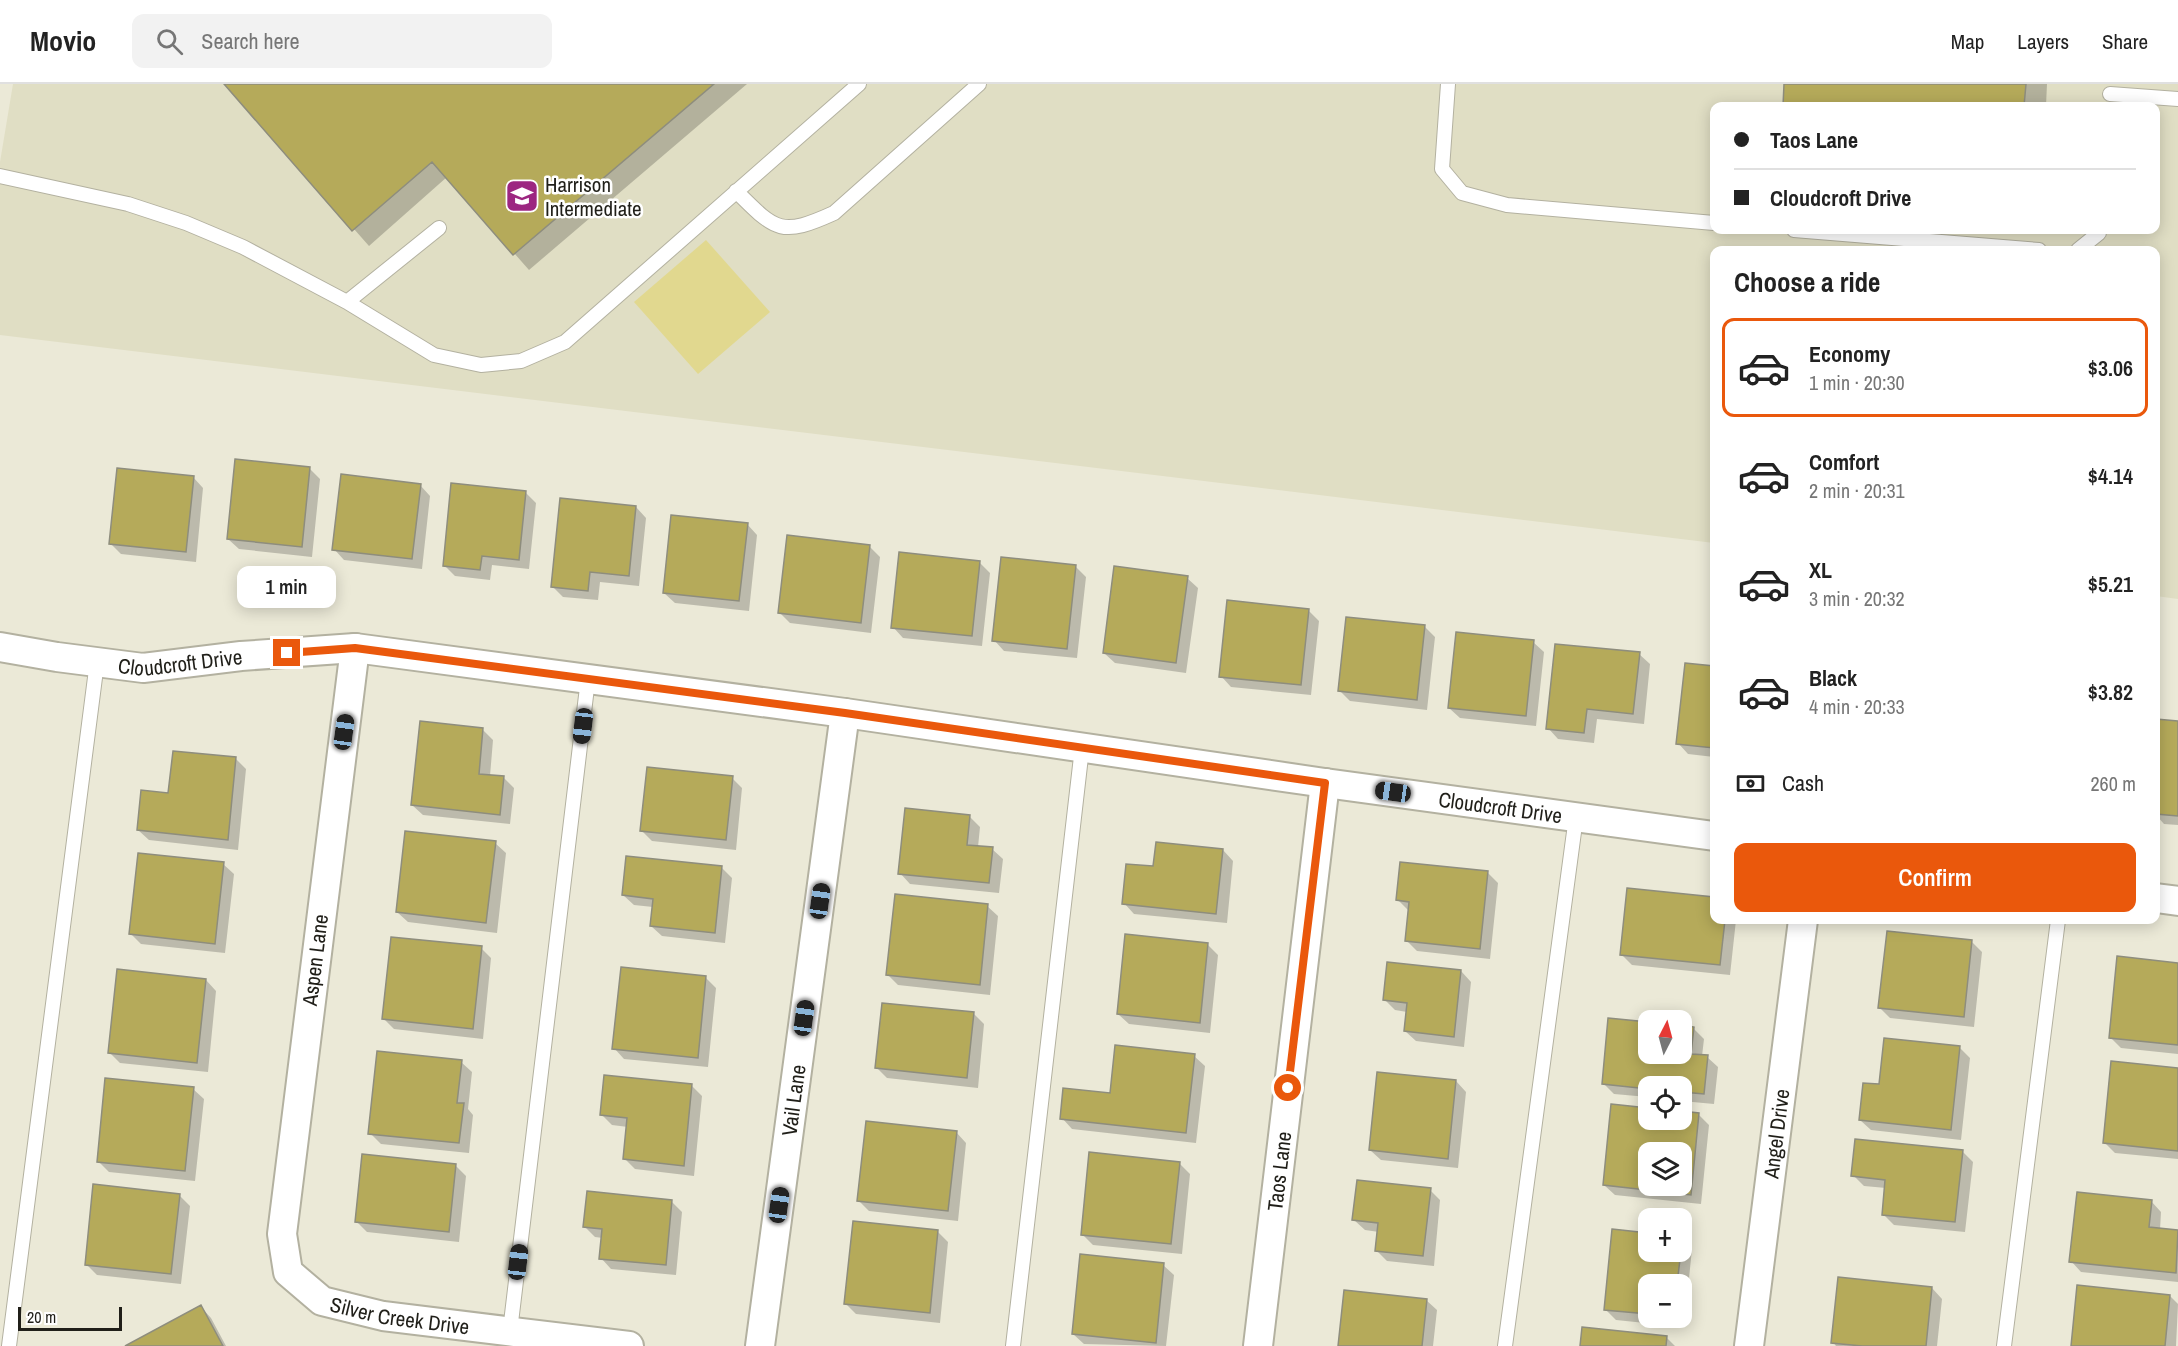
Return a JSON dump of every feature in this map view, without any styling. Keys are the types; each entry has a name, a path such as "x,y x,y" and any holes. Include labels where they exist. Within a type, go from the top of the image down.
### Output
{"street":[{"name":"Cloudcroft Drive","path":"0,647 143,668 241,656 355,648 845,713 1325,783 1710,835"},
{"name":"Aspen Lane","path":"288,1272 282,1234 355,648"},
{"name":"Vail Lane","path":"760,1346 845,713"},
{"name":"Taos Lane","path":"1258,1346 1325,783"},
{"path":"2160,899 2178,901"},
{"name":"Angel Drive","path":"1749,1346 1802,924"},
{"name":"Silver Creek Drive","path":"288,1272 322,1301 383,1316 629,1346"}],"lane":[{"path":"0,176 128,204 186,223 243,247 347,302 434,355 481,365 520,361 565,342 859,84"},
{"path":"736,191 763,219 783,228 808,225 834,213 979,84"},
{"path":"1448,84 1442,169 1462,193 1507,205 1710,223"},
{"path":"2110,95 2178,99"},
{"path":"347,302 439,228"},
{"path":"1843,234 1990,246"},
{"path":"2083,246 2098,234"},
{"path":"9,1346 97,662"},
{"path":"510,1332 588,679"},
{"path":"1013,1346 1082,748"},
{"path":"1505,1346 1576,818"},
{"path":"2004,1346 2057,924"}],"shaded area":[{"path":"13,84 2178,84 2178,599 2160,597 2160,246 1710,246 1710,543 0,335 0,162"},
{"path":"706,240 770,312 698,374 634,302"}],"building":[{"name":"Harrison Intermediate","path":"224,84 714,84 513,255 432,162 352,231"},
{"path":"1784,84 2026,84 2024,102 1783,102"},
{"path":"235,459 310,467 302,547 227,539"},
{"path":"117,468 194,476 186,552 109,544"},
{"path":"341,474 421,484 412,559 332,550"},
{"path":"451,483 526,491 519,560 482,556 480,570 443,566"},
{"path":"560,498 636,506 629,576 590,572 588,591 551,587"},
{"path":"671,515 748,523 739,601 663,593"},
{"path":"787,535 870,545 861,623 778,613"},
{"path":"899,552 980,561 972,636 891,628"},
{"path":"1001,557 1076,565 1067,649 992,641"},
{"path":"1114,566 1188,576 1176,663 1103,653"},
{"path":"1227,600 1309,609 1301,685 1219,677"},
{"path":"1346,617 1425,625 1417,700 1338,691"},
{"path":"1456,632 1534,640 1526,716 1448,708"},
{"path":"1555,644 1640,652 1633,714 1587,709 1584,733 1546,729"},
{"path":"1685,663 1710,666 1710,748 1676,744"},
{"path":"2160,719 2178,721 2178,816 2160,814"},
{"path":"420,721 483,728 479,774 504,776 500,815 411,805"},
{"path":"173,751 236,757 228,840 137,830 141,790 168,793"},
{"path":"647,767 733,776 726,840 640,831"},
{"path":"905,808 970,815 967,845 993,847 989,883 898,874"},
{"path":"405,831 496,841 486,923 396,912"},
{"path":"1156,842 1223,849 1216,914 1122,904 1126,864 1153,866"},
{"path":"138,853 224,862 215,944 129,934"},
{"path":"626,856 722,866 715,933 650,926 653,899 622,895"},
{"path":"1400,862 1488,871 1480,949 1405,941 1409,902 1396,900"},
{"path":"1627,888 1710,897 1710,924 1725,924 1720,965 1620,955"},
{"path":"895,894 988,904 980,985 886,975"},
{"path":"1887,931 1972,940 1964,1017 1878,1008"},
{"path":"1125,934 1208,943 1200,1023 1117,1014"},
{"path":"391,937 482,946 473,1029 382,1019"},
{"path":"2117,956 2178,963 2178,1045 2109,1038"},
{"path":"1387,962 1461,970 1454,1037 1404,1031 1407,1003 1383,1000"},
{"path":"621,967 706,976 698,1058 612,1049"},
{"path":"117,969 206,979 197,1063 108,1053"},
{"path":"882,1003 974,1012 967,1078 875,1068"},
{"path":"1608,1018 1638,1021 1638,1064 1692,1064 1692,1054 1708,1055 1704,1094 1692,1093 1692,1076 1638,1076 1638,1088 1602,1084"},
{"path":"1884,1038 1960,1046 1951,1130 1859,1120 1863,1083 1879,1084"},
{"path":"1115,1045 1195,1054 1186,1133 1060,1119 1063,1088 1110,1093"},
{"path":"377,1051 462,1060 457,1103 464,1103 459,1143 368,1134"},
{"path":"2111,1061 2178,1068 2178,1151 2103,1143"},
{"path":"1377,1072 1456,1080 1448,1159 1369,1150"},
{"path":"604,1075 692,1084 684,1166 623,1159 627,1118 600,1115"},
{"path":"105,1078 194,1087 185,1171 97,1162"},
{"path":"1611,1104 1638,1107 1638,1130 1692,1130 1692,1112 1699,1113 1692,1185 1692,1142 1638,1142 1638,1189 1603,1185"},
{"path":"866,1121 957,1131 948,1211 857,1201"},
{"path":"1855,1139 1963,1150 1955,1222 1882,1215 1885,1180 1851,1176"},
{"path":"1089,1152 1180,1162 1171,1244 1081,1235"},
{"path":"362,1154 456,1164 449,1232 355,1222"},
{"path":"1357,1180 1431,1188 1423,1256 1375,1251 1378,1223 1352,1220"},
{"path":"93,1184 180,1194 171,1274 85,1265"},
{"path":"587,1191 672,1200 666,1265 599,1259 602,1229 583,1227"},
{"path":"2077,1192 2152,1200 2149,1227 2178,1230 2176,1273 2069,1262"},
{"path":"853,1221 938,1230 930,1313 844,1304"},
{"path":"1612,1229 1638,1232 1638,1262 1680,1262 1678,1274 1638,1274 1638,1313 1604,1310"},
{"path":"1080,1254 1164,1263 1156,1343 1072,1334"},
{"path":"1838,1277 1932,1287 1926,1346 1862,1346 1831,1343"},
{"path":"2077,1285 2170,1295 2165,1346 2071,1346"},
{"path":"1344,1290 1427,1299 1422,1346 1338,1346"},
{"path":"201,1305 223,1346 125,1346"},
{"path":"1582,1327 1667,1336 1666,1346 1580,1346"}],"place":[{"name":"Harrison Intermediate","path":"522,196"}],"route":[{"path":"287,653 355,648 845,713 1325,783 1288,1088"}]}
